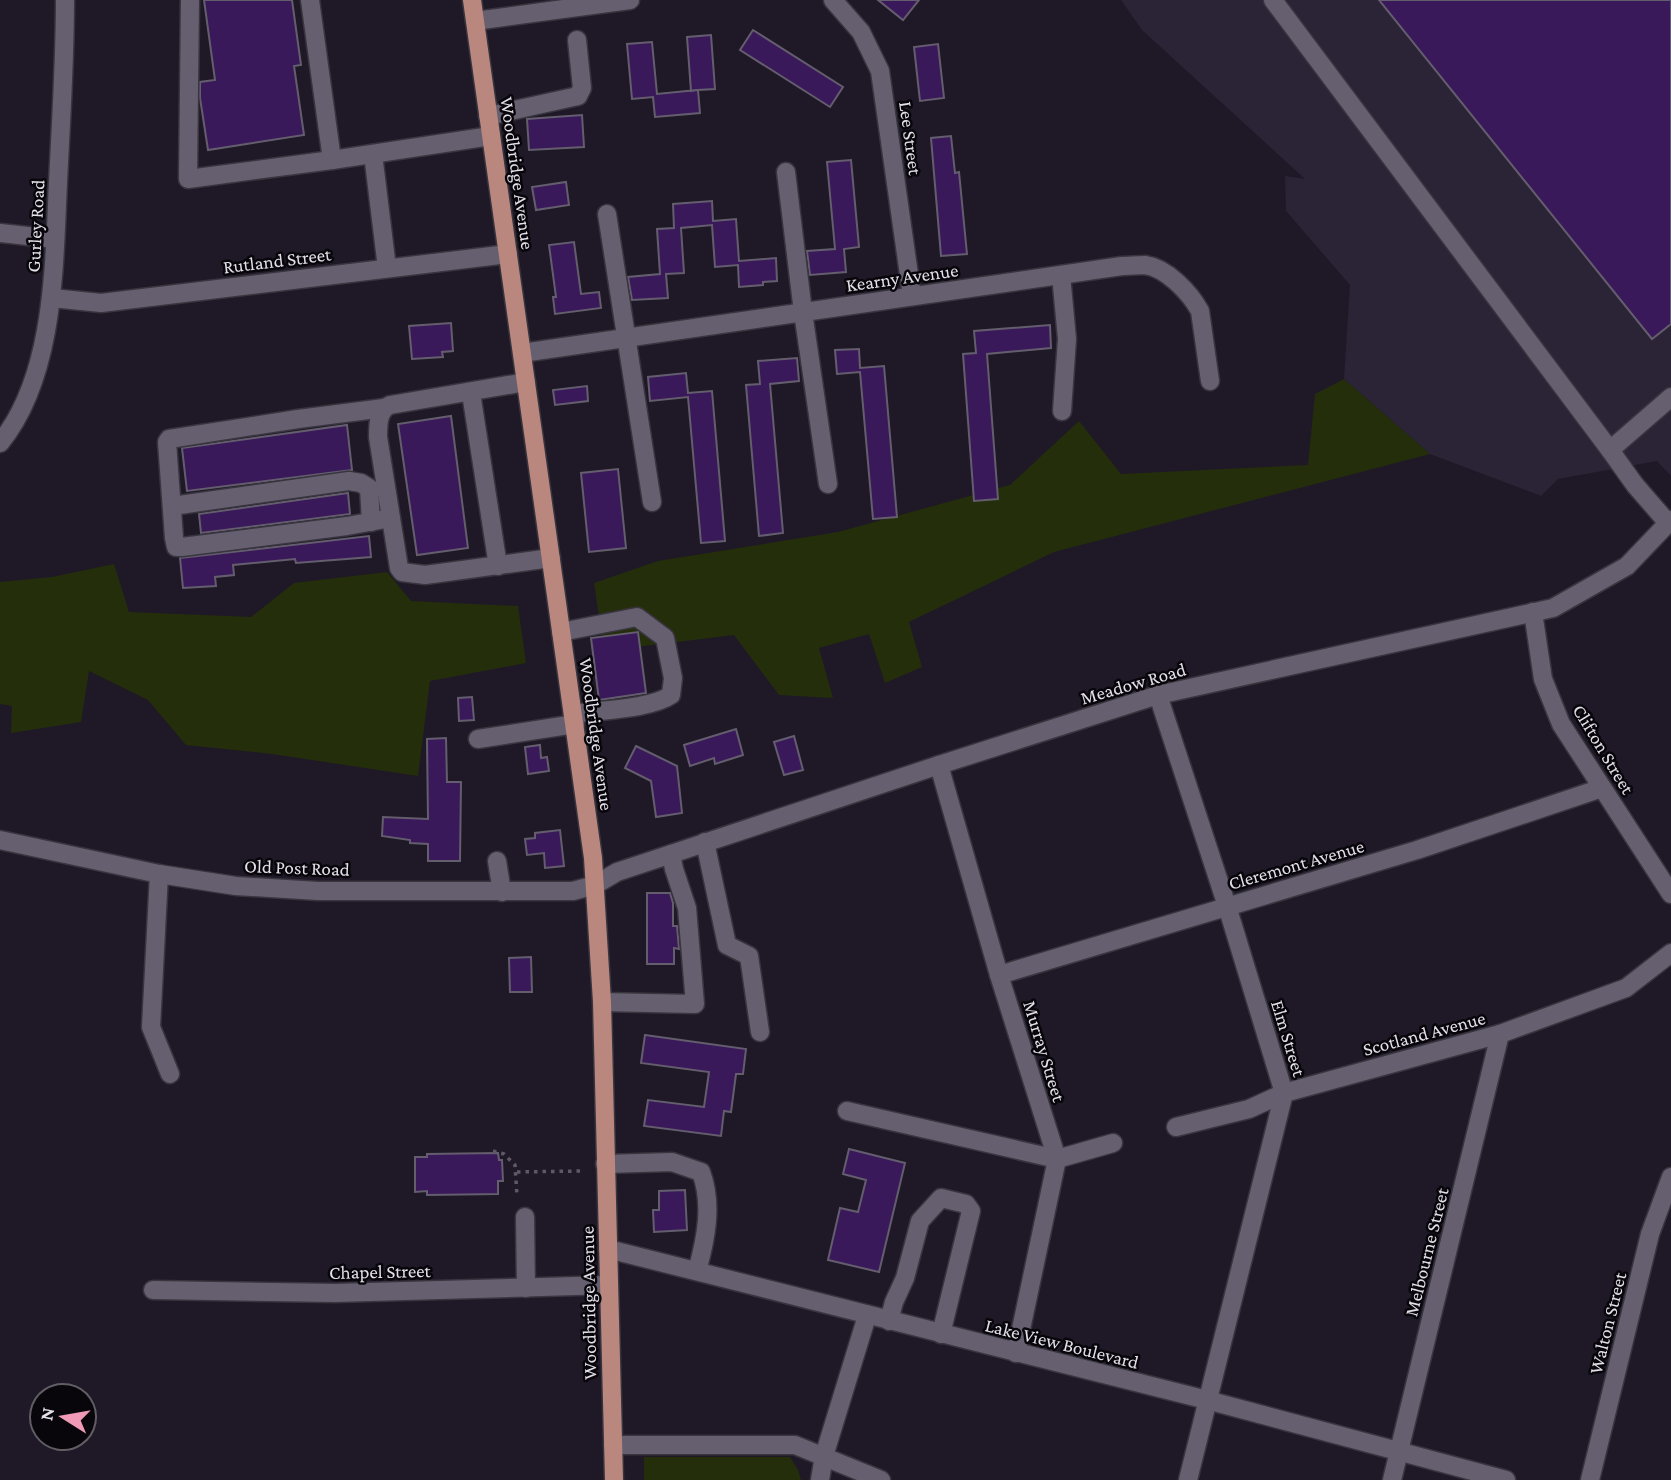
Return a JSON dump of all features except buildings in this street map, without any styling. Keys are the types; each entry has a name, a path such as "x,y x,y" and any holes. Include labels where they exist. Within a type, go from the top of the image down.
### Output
{"main road":[{"name":"Woodbridge Avenue","path":"472,0 596,885 602,1002 614,1480"}],"street":[{"name":"Gurley Road","path":"0,443 15,425 32,385 52,299 65,61 65,0"},
{"path":"190,0 188,179 491,136"},
{"path":"310,0 332,160"},
{"path":"475,21 630,0"},
{"name":"Lee Street","path":"833,0 861,32 880,71 912,296"},
{"path":"1273,0 1668,528"},
{"path":"488,116 578,96 582,88 578,40"},
{"path":"373,154 387,268"},
{"path":"786,173 828,484"},
{"path":"607,214 652,502"},
{"path":"0,233 55,240"},
{"name":"Rutland Street","path":"52,299 101,303 508,254"},
{"name":"Kearny Avenue","path":"522,353 1122,266 1146,265 1156,268 1180,286 1200,311 1210,381"},
{"path":"1061,275 1067,340 1062,411"},
{"path":"391,518 176,547 167,442 173,437 384,408 526,382"},
{"path":"471,393 498,566"},
{"path":"1610,450 1671,397"},
{"path":"384,408 380,415 378,437 399,568 402,572 425,575 551,558"},
{"path":"172,506 349,481 369,488 371,522"},
{"name":"Meadow Road","path":"596,885 617,872 705,842 1158,695 1553,608 1627,566 1668,528"},
{"name":"Clifton Street","path":"1533,612 1543,679 1561,724 1671,894"},
{"path":"478,739 668,698 671,695 673,678 665,638 637,617 561,632"},
{"name":"Elm Street","path":"1158,695 1284,1093 1188,1480"},
{"name":"Murray Street","path":"939,765 999,975 1057,1159 1016,1353"},
{"name":"Cleremont Avenue","path":"999,975 1417,850 1602,788"},
{"name":"Old Post Road","path":"0,840 159,874 236,886 318,891 502,892 573,891 596,885"},
{"path":"705,842 727,945 749,956 760,1032"},
{"path":"602,1002 695,1004 687,908 671,854"},
{"path":"497,861 502,892"},
{"path":"159,874 151,1027 170,1074"},
{"name":"Scotland Avenue","path":"1176,1127 1249,1109 1284,1093 1500,1034 1626,988 1671,953"},
{"name":"Melbourne Street","path":"1392,1480 1500,1034"},
{"path":"847,1111 1057,1159 1113,1143"},
{"path":"605,1164 672,1162 701,1172 706,1185 706,1231 697,1272"},
{"name":"Walton Street","path":"1590,1480 1650,1234 1671,1177"},
{"path":"889,1321 905,1278 920,1222 941,1198 966,1204 971,1211 941,1334"},
{"path":"525,1217 526,1288"},
{"name":"Lake View Boulevard","path":"608,1249 1207,1400 1506,1480"},
{"name":"Chapel Street","path":"153,1290 335,1293 608,1285"},
{"path":"820,1480 824,1457 867,1316"},
{"path":"613,1445 795,1445 881,1480"}],"path":[{"path":"493,1152 499,1152 511,1159 517,1172 517,1196"},
{"path":"517,1172 581,1171"}],"shaded area":[{"path":"1121,0 1671,0 1671,476 1657,461 1558,479 1541,496 1430,454 1344,379 1350,285 1286,211 1285,176 1305,179 1142,30"}],"green space":[{"path":"1344,379 1430,454 1054,552 909,622 922,667 885,683 869,634 819,648 833,698 779,695 734,635 604,651 594,583 658,561 838,532 1010,485 1079,421 1121,474 1308,465 1315,394"},
{"path":"114,564 129,612 251,617 294,583 387,572 411,601 518,606 526,663 430,681 418,776 272,754 186,745 148,700 89,671 81,722 11,733 12,706 0,704 0,582 52,577"},
{"path":"644,1457 790,1457 801,1480 644,1480"}]}
